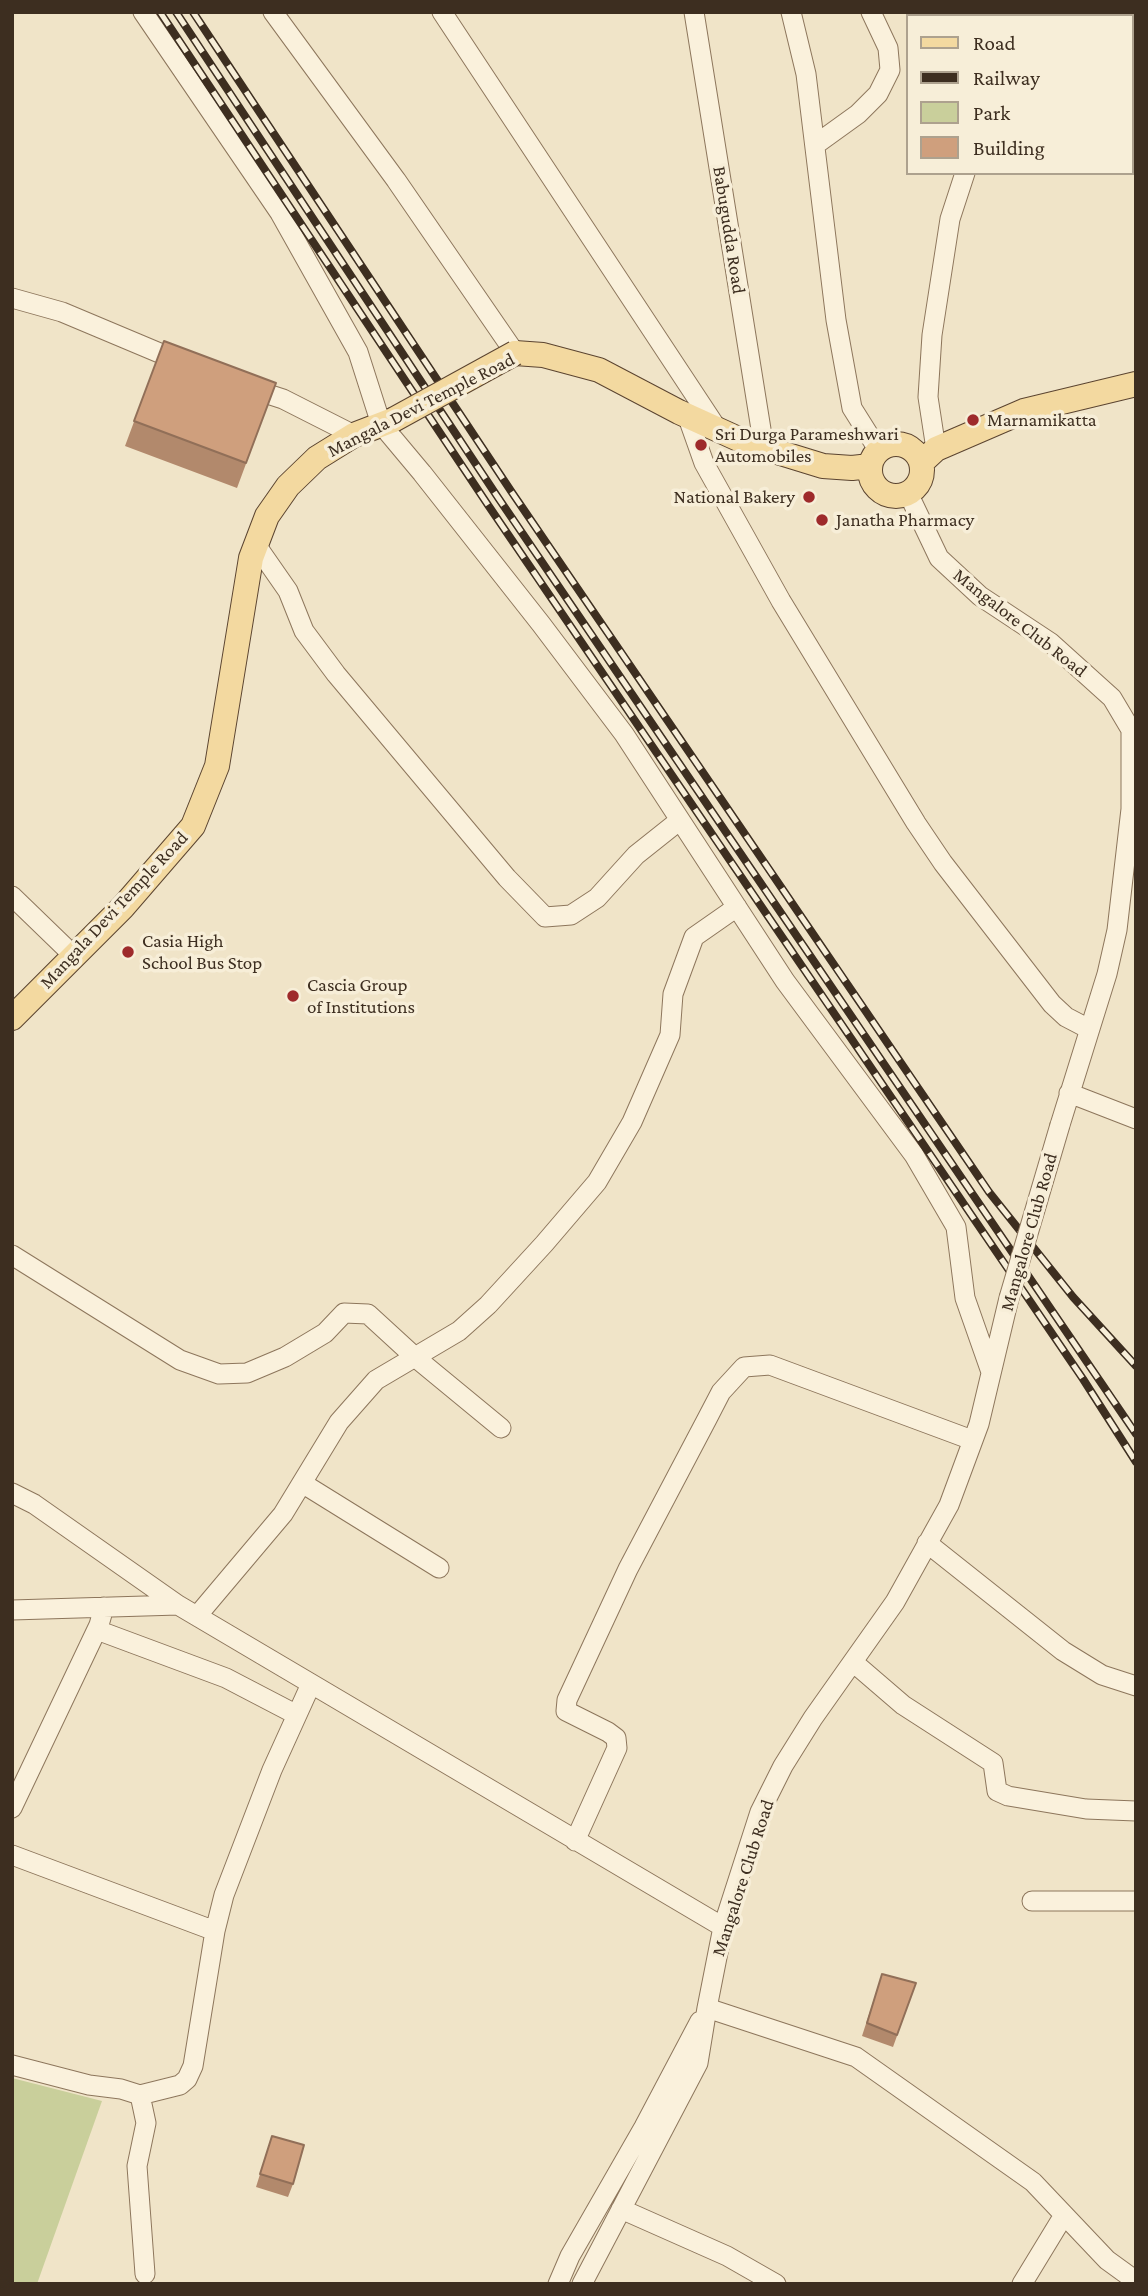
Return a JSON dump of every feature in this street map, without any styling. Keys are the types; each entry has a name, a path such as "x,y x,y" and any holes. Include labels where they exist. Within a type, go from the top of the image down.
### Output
{"main road":[{"name":"Mangala Devi Temple Road","path":"12,1018 123,907 193,826 217,766 251,558 267,516 288,485 317,458 354,435 387,422 514,353 543,355 599,370 718,430 764,448 823,466 852,468 875,458"},
{"path":"929,456 920,480 908,493 895,495 879,489 871,475 875,458 886,446 906,446 917,454 929,456 1024,411 1136,384"}],"street":[{"path":"143,12 280,213 358,352 387,422 422,473 624,734 785,981 914,1155 956,1227 965,1298 991,1372"},
{"path":"273,12 396,180 514,353"},
{"path":"442,12 718,430"},
{"name":"Babugudda Road","path":"694,12 764,448"},
{"path":"791,12 806,74 836,320 852,408 875,458"},
{"path":"815,145 858,114 878,94 891,70 888,48 871,12"},
{"path":"929,456 928,397 932,335 950,219 964,175"},
{"path":"12,298 62,312 199,370"},
{"path":"235,383 283,399 354,435"},
{"path":"687,415 704,463 781,601 916,823 943,863 1052,1004 1066,1017 1089,1029"},
{"name":"Mangalore Club Road","path":"582,2284 698,2063 723,1927 760,1812 813,1718 895,1602 949,1504 972,1440 1009,1298 1107,974 1117,930 1131,809 1133,730 1112,698 1051,643 980,596 939,558 908,493"},
{"path":"256,545 288,591 304,631 336,674 507,878 545,917 571,915 597,898 636,855 680,820"},
{"path":"12,895 74,956"},
{"path":"197,1616 283,1514 338,1422 376,1380 459,1331 488,1305 597,1182 632,1122 670,1035 673,994 694,937 737,907"},
{"path":"1069,1093 1136,1119"},
{"path":"12,1255 180,1360 219,1374 247,1373 285,1357 325,1333 344,1313 368,1314 416,1358 501,1428"},
{"path":"575,1841 617,1748 616,1738 608,1732 566,1711 567,1700 628,1569 721,1392 744,1367 770,1365 972,1440"},
{"path":"302,1483 439,1568"},
{"path":"12,1493 34,1504 178,1605 723,1927"},
{"path":"927,1543 1063,1651 1102,1675 1136,1686"},
{"path":"12,1610 178,1605"},
{"path":"12,1808 97,1630 104,1607"},
{"path":"97,1630 226,1678 297,1715"},
{"path":"853,1662 903,1705 993,1763 997,1790 1008,1796 1086,1809 1136,1811"},
{"path":"12,2065 140,2095 180,2085 187,2079 193,2066 215,1931 224,1895 272,1770 311,1684"},
{"path":"12,1856 215,1931"},
{"path":"1032,1901 1136,1901"},
{"path":"707,2008 856,2057 1033,2182 1107,2260 1136,2281"},
{"name":"Mangalore Club Road","path":"558,2284 570,2256 644,2127 707,2008"},
{"path":"140,2095 146,2123 137,2166 145,2274"},
{"path":"621,2209 727,2256 776,2284"},
{"path":"1022,2284 1064,2214"}],"green space":[{"path":"12,2078 102,2101 37,2284 12,2284"}],"building":[{"path":"164,341 276,383 246,463 134,421"},
{"path":"882,1974 916,1983 897,2035 867,2023"},
{"path":"272,2136 304,2145 293,2184 260,2174"}],"railway":[{"path":"160,12 488,505 1083,1379 1136,1462"},
{"path":"176,12 499,499 1136,1434"},
{"path":"193,12 511,491 989,1192 1073,1297 1136,1366"}],"place":[{"name":"Marnamikatta","path":"973,420"},
{"name":"Sri Durga Parameshwari Automobiles","path":"701,445"},
{"name":"National Bakery","path":"809,497"},
{"name":"Janatha Pharmacy","path":"822,520"},
{"name":"Casia High School Bus Stop","path":"128,952"},
{"name":"Cascia Group of Institutions","path":"293,996"}]}
